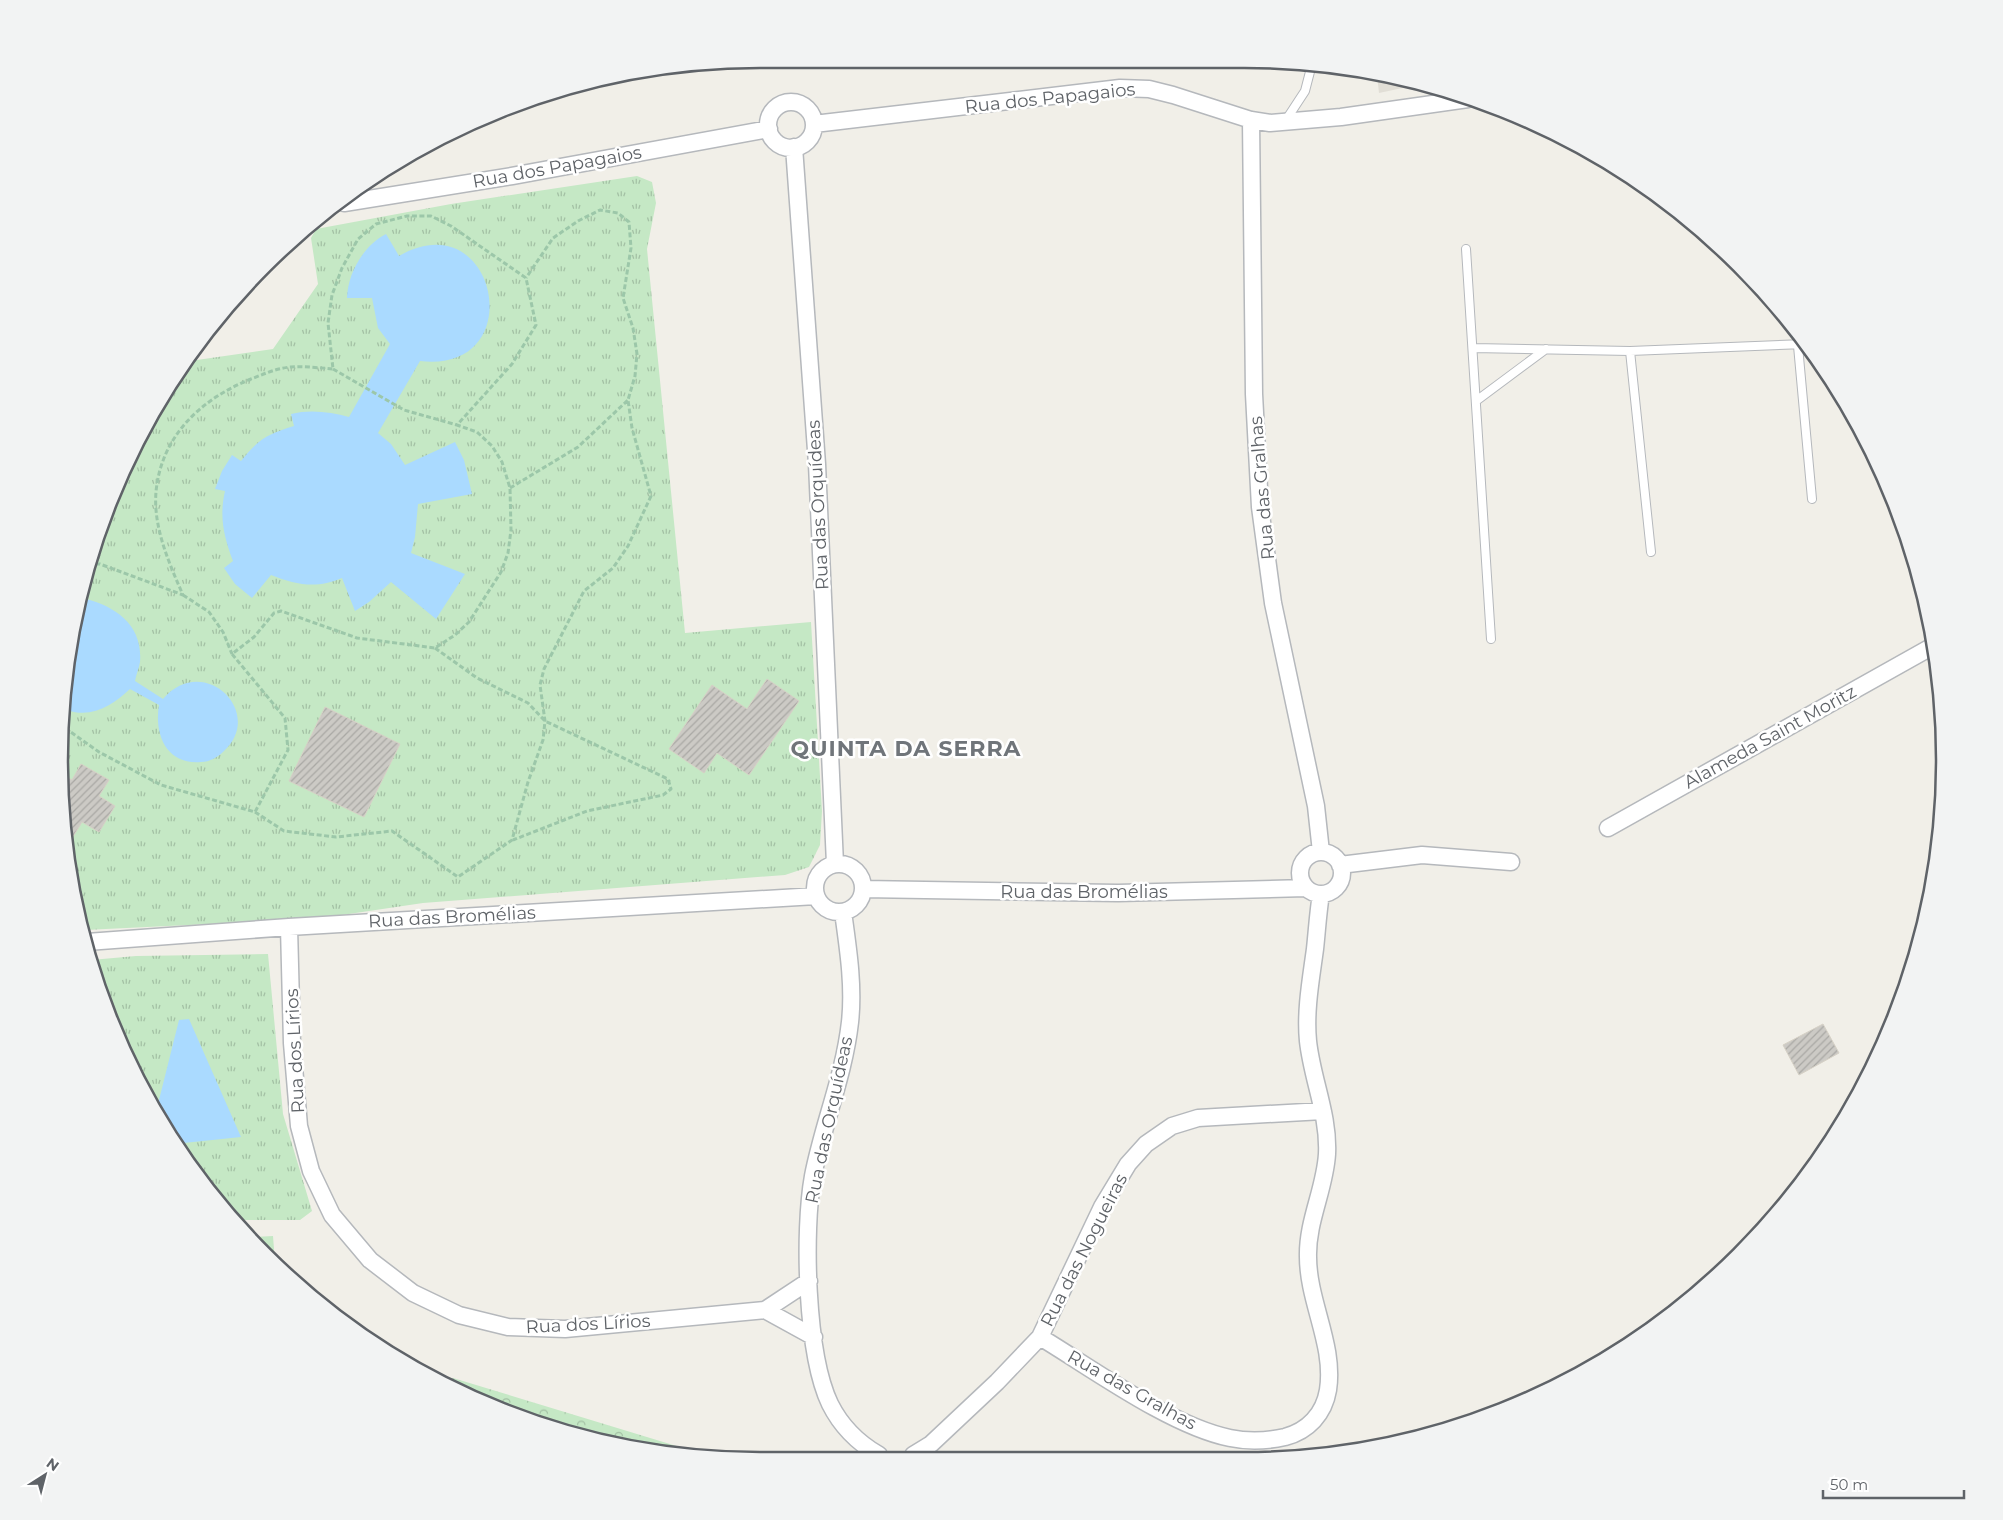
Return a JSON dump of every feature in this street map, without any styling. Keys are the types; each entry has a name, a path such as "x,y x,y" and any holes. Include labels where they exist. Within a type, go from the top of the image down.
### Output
{"street":[{"name":"Rua dos Papagaios","path":"814,124 1120,88 1149,89 1251,120 1270,123 1341,117 1455,101"},
{"path":"793,102 808,109 814,124 809,139 794,147 779,143 772,137 769,129 772,113 784,103 793,102"},
{"name":"Rua das Gralhas","path":"1251,120 1254,394 1260,507 1273,603 1316,806 1320,852"},
{"name":"Rua dos Papagaios","path":"350,202 512,176 769,129"},
{"name":"Rua das Orquídeas","path":"794,147 817,464 835,864"},
{"name":"Alameda Saint Moritz","path":"1608,828 1926,650"},
{"path":"1320,852 1329,854 1340,865 1340,881 1336,888 1313,891 1300,873 1301,865 1306,858 1320,852"},
{"path":"1340,865 1422,855 1511,862"},
{"path":"835,864 843,864 858,873 863,888 858,904 843,912 827,909 816,896 815,888 820,873 835,864"},
{"name":"Rua das Bromélias","path":"863,888 1118,893 1313,891"},
{"name":"Rua das Gralhas","path":"1040,1337 1138,1397 1215,1434 1241,1440 1266,1440 1303,1430 1314,1420 1323,1404 1328,1383 1327,1348 1313,1294 1308,1259 1308,1236 1327,1155 1323,1111 1307,1034 1313,891"},
{"name":"Rua das Bromélias","path":"92,942 289,927 816,896"},
{"name":"Rua das Orquídeas","path":"843,912 850,968 850,1019 843,1066 813,1175 809,1204 809,1281 814,1337 824,1390 837,1417 858,1440 875,1452"},
{"name":"Rua dos Lírios","path":"289,927 292,1044 299,1126 311,1171 332,1215 370,1260 413,1293 459,1315 508,1327 565,1329 764,1310 809,1281"},
{"name":"Rua das Nogueiras","path":"1040,1337 1102,1207 1128,1164 1152,1139 1172,1126 1198,1118 1323,1111"},
{"path":"764,1310 814,1337"},
{"path":"918,1452 931,1444 998,1382 1040,1337"}],"lane":[{"path":"1285,122 1305,91 1310,71"},
{"path":"1466,249 1491,639"},
{"path":"1473,348 1630,351 1797,344"},
{"path":"1476,401 1546,349"},
{"path":"1630,351 1651,552"},
{"path":"1802,351 1812,498"}],"path":[{"path":"512,840 528,782 543,740 545,721 540,685 544,669 584,591 613,568 628,546 651,496 632,428 628,400 635,376 637,354 633,328 624,298 631,248 629,222 618,213 600,210 578,221 553,238 526,278"},
{"path":"333,369 328,323 332,295 342,268 358,238 376,224 407,216 430,216 451,226 526,278 536,325 512,364 457,426"},
{"path":"183,594 158,522 156,493 160,468 177,431 196,412 232,387 276,370 292,367 333,369 404,410 477,432 492,446 502,462 510,488 511,530 508,552 501,572 469,622 455,635 435,648"},
{"path":"510,488 578,447 628,400"},
{"path":"96,564 183,594 210,612 223,632 232,654 285,718 288,750 255,812"},
{"path":"69,731 99,752 161,785 255,812 284,831 336,837 392,831 458,877 512,840 587,811 663,795 671,789 668,779 545,721 528,703 477,678 435,648 357,638 281,611 274,613 254,637 232,654"}],"shaded area":[{"path":"1378,81 1406,87 1379,93"}],"green space":[{"path":"637,176 652,182 656,203 647,249 685,633 811,622 822,811 820,845 809,867 785,875 423,903 315,919 89,930 73,850 69,805 69,715 73,670 91,581 104,537 120,495 139,454 160,414 195,360 273,349 318,284 311,238 316,229 451,204"},
{"path":"268,954 283,1114 312,1211 300,1220 242,1220 184,1145 160,1106 139,1066 120,1025 97,959 136,956"},
{"path":"273,1236 274,1254 270,1250 258,1237"},
{"path":"453,1378 684,1448 625,1439 537,1416 495,1400 451,1379"}],"water":[{"path":"386,234 399,256 433,245 459,251 478,268 488,292 488,319 478,342 455,358 420,361 378,433 391,444 405,465 455,442 464,460 472,494 418,504 415,537 411,553 465,574 436,619 391,582 369,602 355,611 342,578 315,585 289,581 271,575 252,598 235,584 224,568 233,561 223,527 222,510 225,491 215,489 222,471 232,455 241,461 264,438 294,426 291,414 320,412 349,417 390,344 378,328 372,298 347,298 350,279 358,261 370,246"},
{"path":"87,599 118,613 132,628 140,649 140,662 135,681 163,699 179,686 195,682 211,685 224,693 234,705 238,720 235,736 222,753 204,762 189,762 171,753 165,746 159,727 159,705 130,689 102,709 85,713 69,711 73,670"},
{"path":"189,1019 241,1137 183,1143 160,1106 158,1103 179,1020"}],"building":[{"path":"767,679 799,701 749,775 717,753 704,773 669,749 712,685 747,709"},
{"path":"325,707 400,744 364,817 289,781"},
{"path":"81,764 109,780 99,796 115,806 99,832 82,822 72,838 68,778 72,780"},
{"path":"1823,1024 1839,1053 1799,1075 1783,1045"}],"district":[{"name":"QUINTA DA SERRA","path":"906,748"}]}
